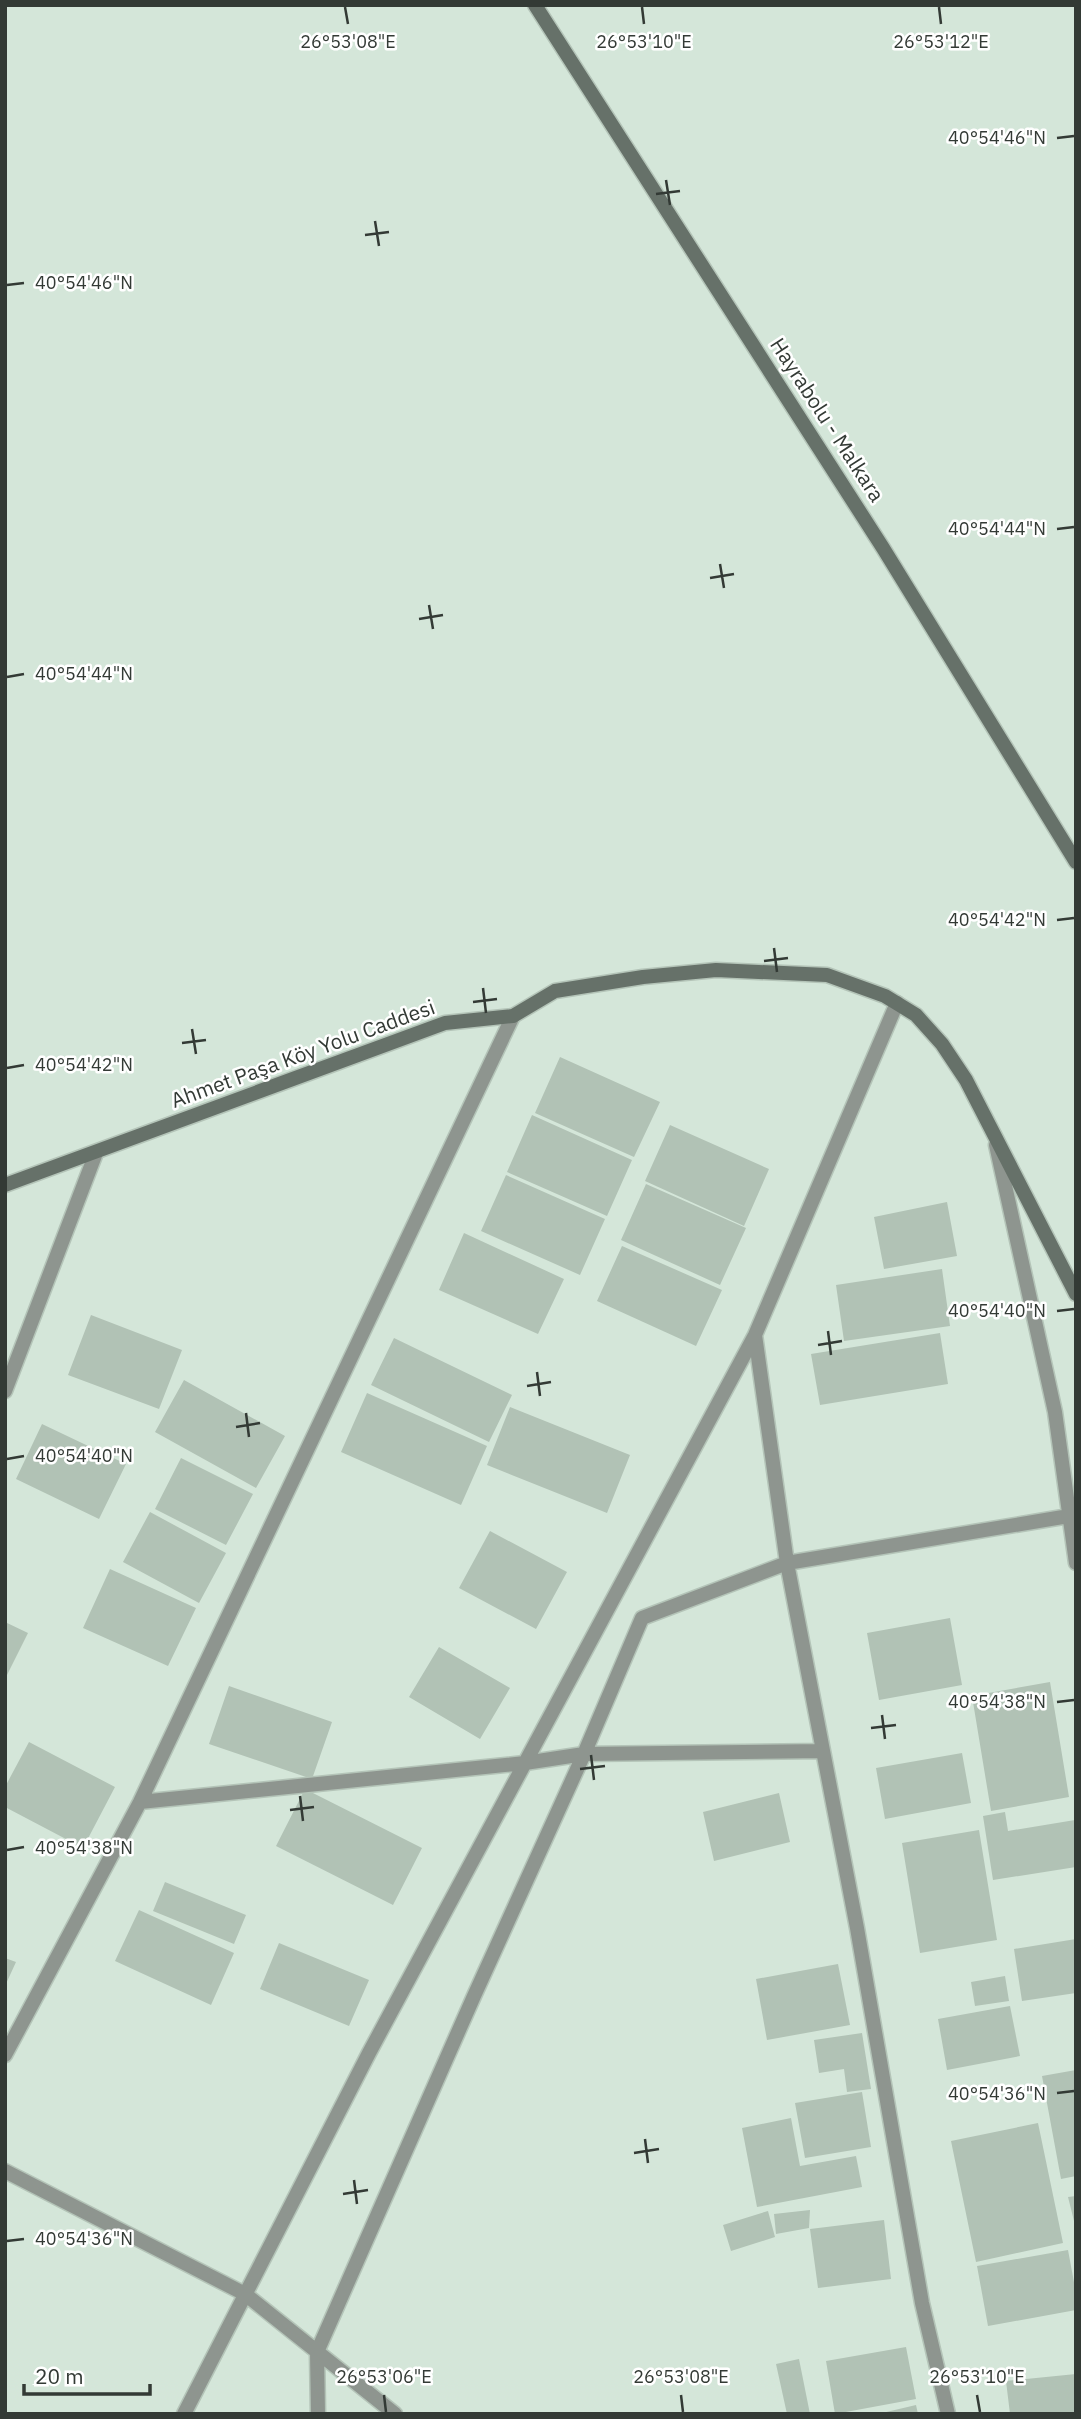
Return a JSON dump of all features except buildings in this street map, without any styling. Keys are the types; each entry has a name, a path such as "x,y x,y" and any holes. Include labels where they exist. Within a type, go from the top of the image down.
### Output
{"street":[{"name":"Hayrabolu - Malkara","path":"536,5 883,548 1076,862"},
{"name":"Ahmet Paşa Köy Yolu Caddesi","path":"5,1185 445,1023 513,1016 555,991 643,977 716,970 827,975 886,996 916,1015 943,1044 993,1129 1076,1294"},
{"path":"184,2414 369,2053 755,1335 897,1003"},
{"path":"5,2055 140,1802 513,1016"},
{"path":"993,1129 1055,1412 1076,1563"},
{"path":"5,1391 96,1153"},
{"path":"755,1335 787,1563 857,1928 922,2303 948,2414"},
{"path":"318,2414 317,2352 642,1618 787,1563 1069,1516"},
{"path":"140,1802 525,1763 584,1754 823,1751"},
{"path":"5,2171 246,2294 396,2414"}]}
